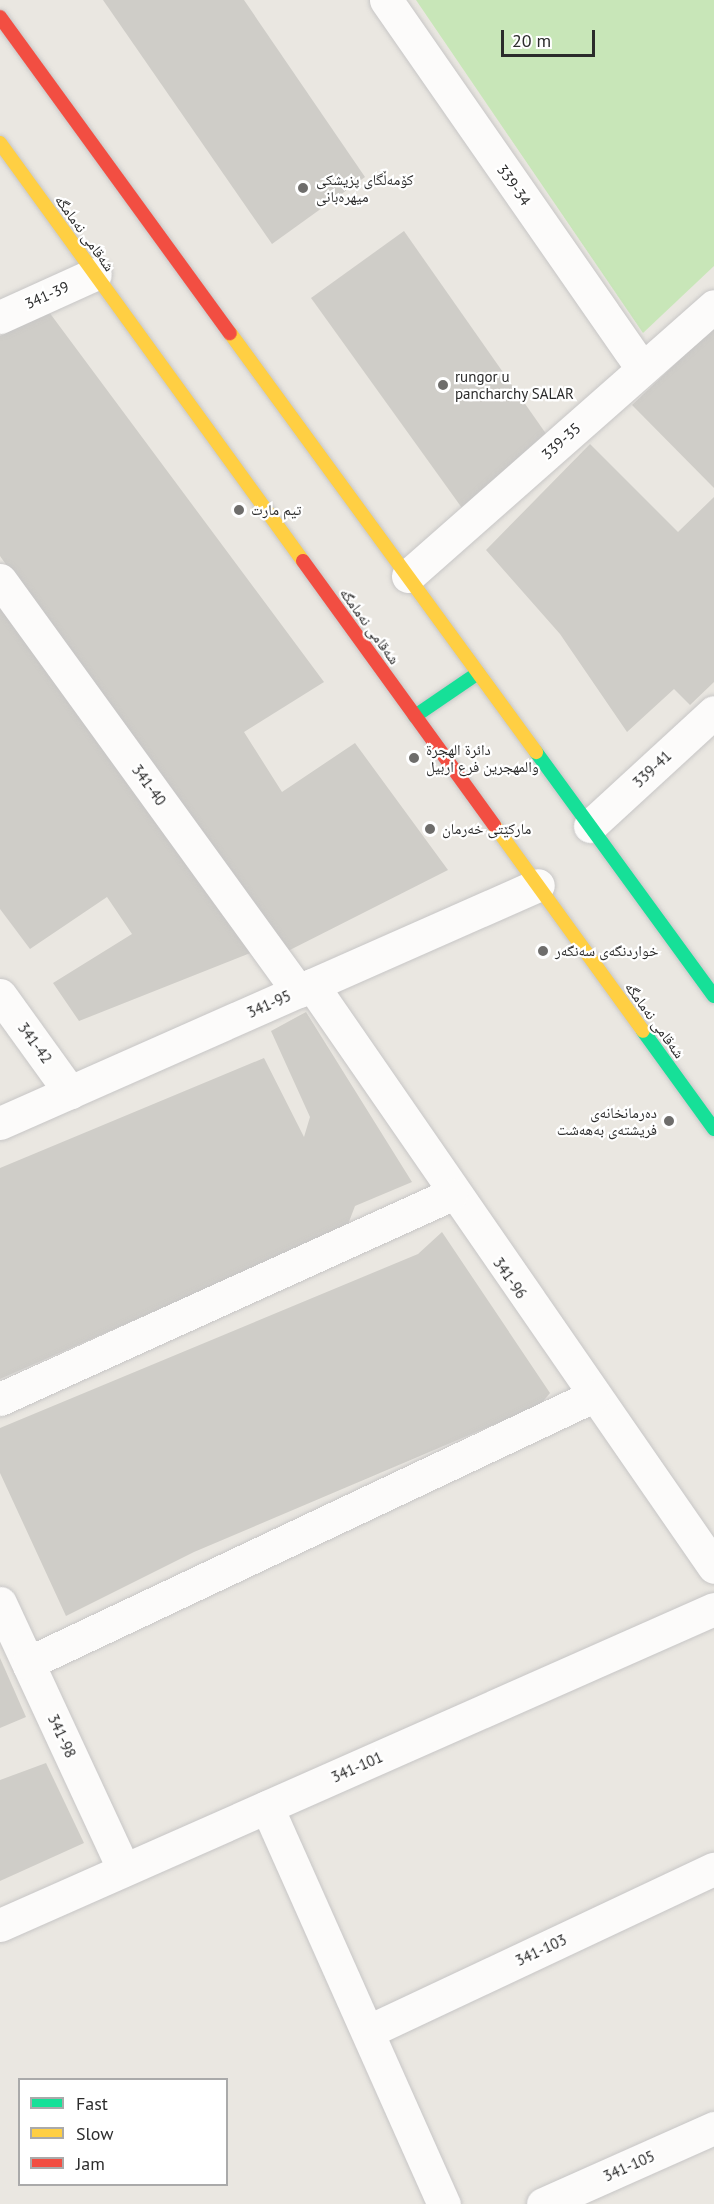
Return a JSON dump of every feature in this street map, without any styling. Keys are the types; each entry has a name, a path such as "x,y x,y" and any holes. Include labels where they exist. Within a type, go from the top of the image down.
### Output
{"main road":[{"path":"0,17 714,996"},
{"name":"شەقامی نەمامگە","path":"0,143 714,1129"},
{"path":"415,716 478,673"}],"street":[{"name":"339-34","path":"386,0 642,369"},
{"name":"341-39","path":"0,317 95,274"},
{"name":"339-35","path":"408,576 714,306"},
{"name":"341-40","path":"0,580 305,988"},
{"name":"339-41","path":"590,826 714,712"},
{"name":"341-95","path":"0,1123 538,885"},
{"name":"341-96","path":"305,988 714,1567"},
{"name":"341-42","path":"0,995 70,1092"},
{"path":"0,1399 451,1194"},
{"path":"28,1663 593,1396"},
{"name":"341-98","path":"0,1603 124,1870"},
{"name":"341-101","path":"0,1925 714,1609"},
{"path":"267,1807 369,2031 444,2204"},
{"name":"341-103","path":"369,2031 714,1869"},
{"name":"341-105","path":"543,2204 714,2128"}],"green space":[{"path":"416,0 714,0 714,266 643,333"}],"building":[{"path":"103,0 244,0 365,177 272,244"},
{"path":"404,231 549,438 462,508 311,298"},
{"path":"49,312 324,682 244,732 282,792 355,743 448,870 280,955 0,556 0,336"},
{"path":"714,327 714,488 632,405"},
{"path":"590,444 678,532 714,497 714,682 690,705 674,689 627,732 560,634 486,550"},
{"path":"0,595 258,950 79,1021 53,983 132,934 107,897 30,949 0,909"},
{"path":"306,1012 412,1182 355,1206 347,1227 0,1379 0,1168 264,1058 304,1137 310,1117 271,1031"},
{"path":"442,1232 550,1393 540,1405 194,1552 66,1616 0,1473 0,1428 418,1254"},
{"path":"0,1658 26,1717 0,1728"},
{"path":"46,1763 84,1843 0,1881 0,1780"}],"traffic: fast":[{"path":"415,716 478,673"},
{"path":"536,752 714,996"},
{"path":"643,1031 714,1129"}],"traffic: slow":[{"path":"0,143 303,561"},
{"path":"230,333 536,752"},
{"path":"494,825 643,1031"}],"traffic: jam":[{"path":"0,17 230,333"},
{"path":"303,561 494,825"}],"place":[{"name":"کۆمەڵگای پزیشکی میهرەبانی","path":"303,188"},
{"name":"rungor u pancharchy SALAR","path":"443,385"},
{"name":"تیم مارت","path":"239,510"},
{"name":"دائرة الهجرة والمهجرين فرع اربيل","path":"414,758"},
{"name":"مارکێتی خەرمان","path":"430,829"},
{"name":"خواردنگەی سەنگەر","path":"543,951"},
{"name":"دەرمانخانەی فریشتەی بەهەشت","path":"669,1121"}]}
